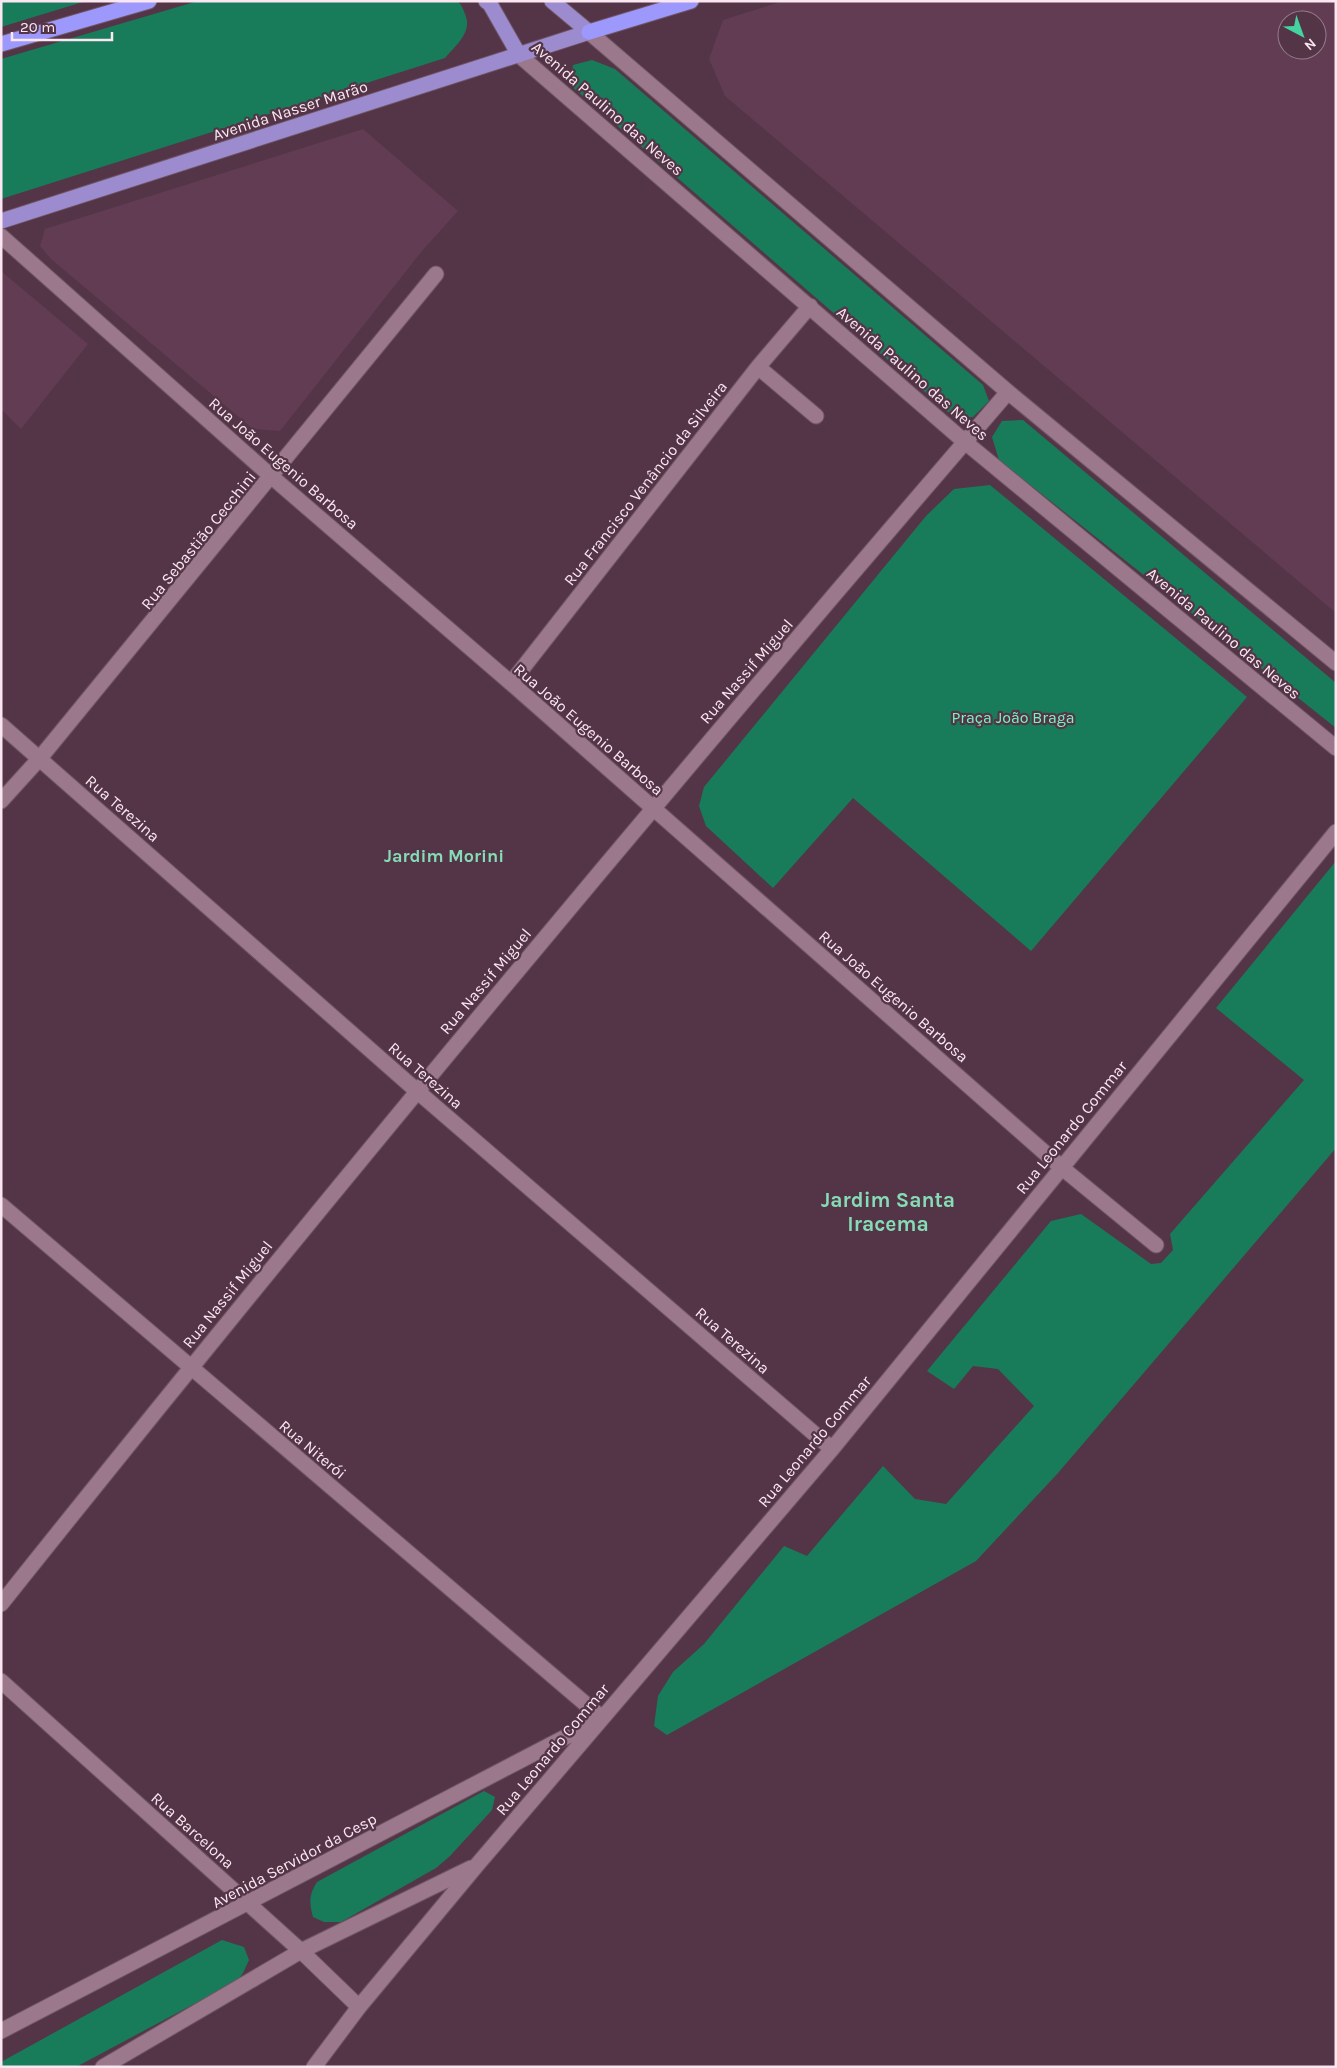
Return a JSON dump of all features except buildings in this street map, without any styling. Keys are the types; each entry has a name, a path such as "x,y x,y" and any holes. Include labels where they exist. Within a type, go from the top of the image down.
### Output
{"highway":[{"path":"1,44 149,1"},
{"path":"589,32 691,1"}],"main road":[{"path":"552,1 589,32"},
{"name":"Avenida Paulino das Neves","path":"488,3 519,55"},
{"name":"Avenida Nasser Marão","path":"1,221 589,32"}],"street":[{"path":"589,32 1008,392 1336,663"},
{"name":"Avenida Paulino das Neves","path":"519,55 965,442 1336,748"},
{"name":"Rua João Eugenio Barbosa","path":"1,236 272,477 511,683 1061,1167 1156,1245"},
{"name":"Rua Sebastião Cecchini","path":"1,801 40,758 272,477 436,274"},
{"name":"Rua Francisco Venâncio da Silveira","path":"511,683 758,367 810,306"},
{"path":"758,367 816,416"},
{"name":"Rua Nassif Miguel","path":"1,1604 190,1367 652,807 1008,392"},
{"name":"Rua Terezina","path":"1,725 417,1091 832,1448"},
{"name":"Rua Leonardo Commar","path":"314,2067 359,2007 477,1865 832,1448 1336,832"},
{"name":"Rua Niterói","path":"1,1205 602,1718"},
{"name":"Rua Barcelona","path":"1,1681 301,1951 359,2007"},
{"name":"Avenida Servidor da Cesp","path":"1,2032 602,1718"},
{"path":"103,2067 301,1951 477,1865"}],"shaded area":[{"path":"783,1 1336,1 1336,613 725,96 709,59 723,20"},
{"path":"363,129 458,211 422,251 280,431 253,429 51,259 40,246 45,229"},
{"path":"1,271 88,344 21,429 1,409"}],"green space":[{"path":"1,1 86,1 1,27"},
{"path":"198,1 457,1 465,14 467,27 462,38 445,58 1,199 1,59"},
{"path":"592,60 615,69 983,385 989,401 973,417 955,418 570,85 573,65"},
{"path":"1023,420 1336,683 1336,728 999,460 992,437 1002,421"},
{"name":"Praça João Braga","path":"990,485 1247,697 1031,951 853,798 773,888 706,826 699,806 704,787 926,516 954,489"},
{"path":"1336,861 1336,1148 1058,1473 976,1561 667,1735 654,1726 658,1696 673,1672 704,1644 784,1546 807,1556 883,1466 915,1499 946,1504 1034,1406 998,1369 973,1366 954,1389 927,1371 1051,1221 1081,1214 1151,1264 1161,1263 1173,1250 1170,1234 1304,1080 1216,1008"},
{"path":"484,1791 495,1797 492,1810 450,1856 436,1868 341,1922 324,1922 313,1917 310,1899 317,1882"},
{"path":"222,1940 244,1947 249,1960 237,1981 76,2067 1,2067 1,2062"}],"district":[{"name":"Jardim Morini","path":"444,856"},
{"name":"Jardim Santa Iracema","path":"888,1212"}]}
